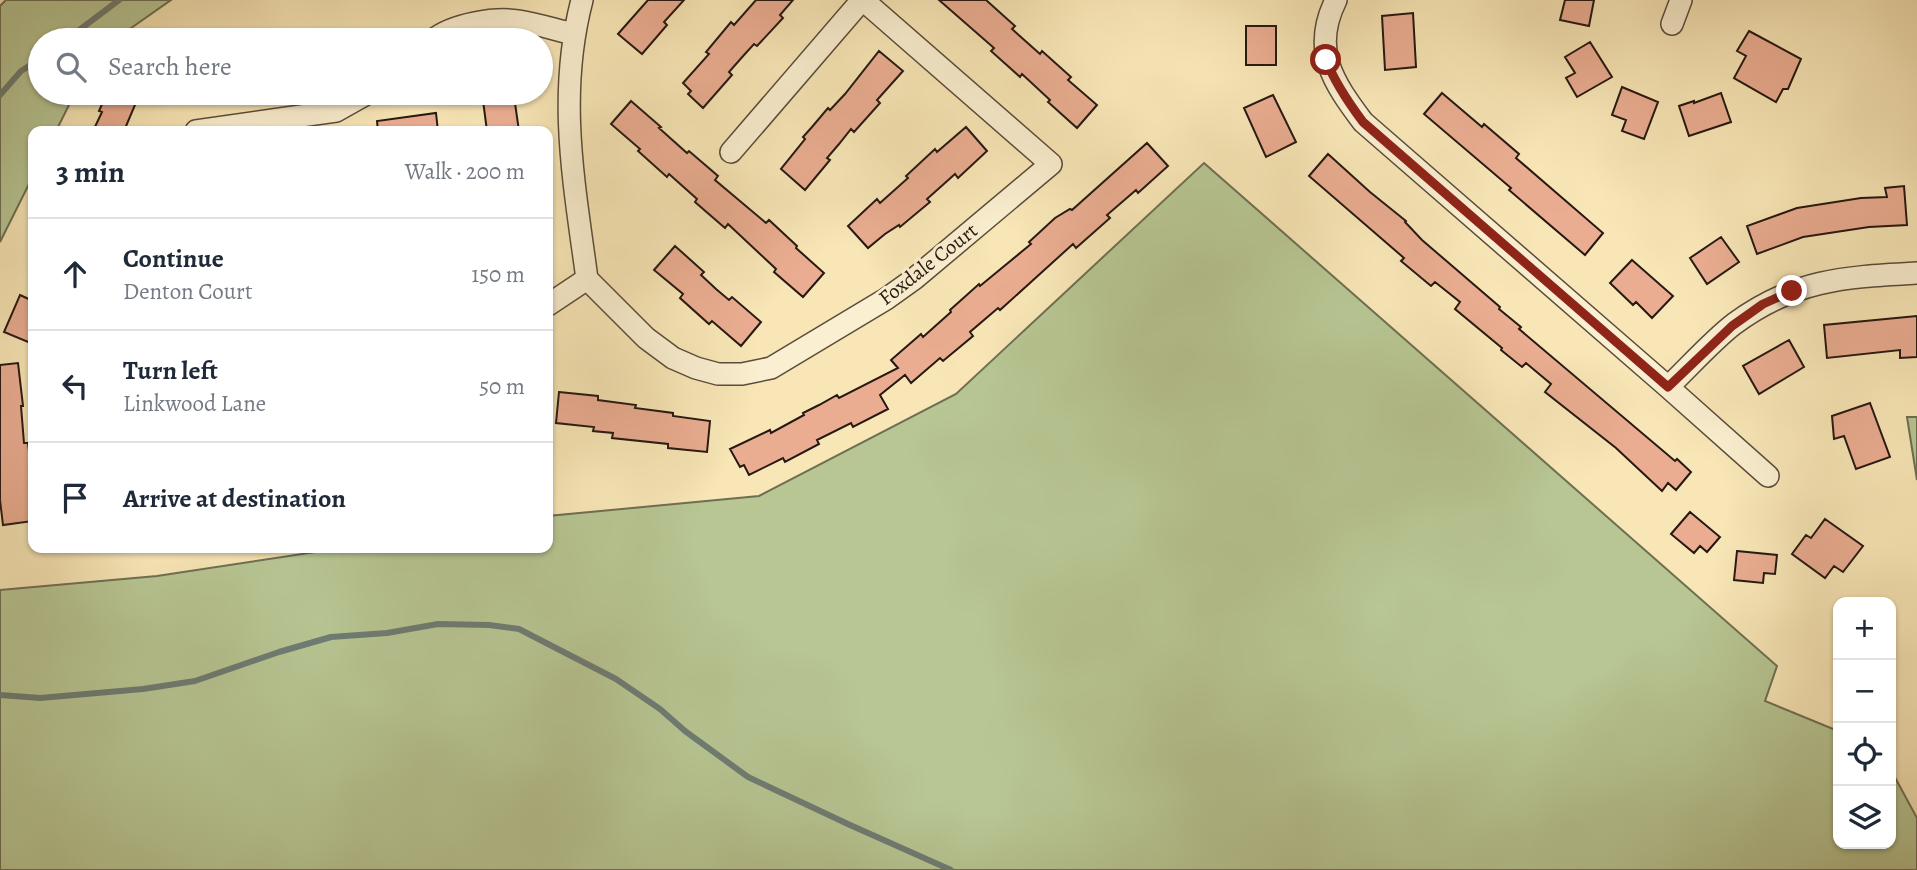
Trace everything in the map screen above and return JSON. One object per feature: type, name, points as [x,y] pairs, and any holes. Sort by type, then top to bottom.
[{"type":"street","points":[[553,302],[587,279],[570,149],[568,110],[574,34],[582,0]]},
{"type":"street","points":[[731,152],[862,0]]},
{"type":"street","name":"Foxdale Court","points":[[587,279],[646,338],[673,358],[718,374],[743,374],[771,368],[887,299],[1051,164],[862,0]]},
{"type":"street","points":[[1336,0],[1327,17],[1324,40],[1326,60],[1333,78],[1363,122],[1768,476]]},
{"type":"street","points":[[1672,23],[1681,0]]},
{"type":"street","points":[[457,28],[490,21],[517,21],[548,28]]},
{"type":"street","points":[[553,29],[574,34]]},
{"type":"street","points":[[230,126],[335,111],[346,105]]},
{"type":"street","points":[[1668,387],[1732,326],[1763,304],[1792,291],[1849,277],[1917,274]]},
{"type":"green space","points":[[6,0],[171,0],[131,28],[28,28],[28,105],[69,105],[58,126],[28,126],[28,186],[0,242],[0,6]]},
{"type":"green space","points":[[1204,163],[1777,666],[1765,701],[1833,729],[1833,849],[1896,849],[1896,779],[1917,818],[1917,870],[0,870],[0,590],[157,576],[309,553],[553,553],[553,516],[759,496],[956,394]]},
{"type":"green space","points":[[1907,417],[1917,417],[1917,480]]},
{"type":"building","points":[[648,0],[684,0],[664,22],[667,25],[642,54],[618,34]]},
{"type":"building","points":[[756,0],[793,0],[780,15],[783,18],[757,46],[754,44],[744,55],[729,72],[732,75],[703,108],[688,94],[691,91],[683,83],[709,54],[706,52],[731,22],[734,25]]},
{"type":"building","points":[[939,0],[986,0],[1015,26],[1012,29],[1040,54],[1042,51],[1071,77],[1068,80],[1097,105],[1077,128],[1022,74],[1020,77],[991,51],[994,48]]},
{"type":"building","points":[[1565,0],[1594,0],[1589,26],[1560,20]]},
{"type":"building","points":[[1413,13],[1416,67],[1385,70],[1382,16]]},
{"type":"building","points":[[1246,26],[1276,26],[1276,65],[1246,65]]},
{"type":"building","points":[[1749,31],[1801,59],[1788,89],[1783,89],[1776,102],[1734,78],[1746,56],[1737,51]]},
{"type":"building","points":[[1590,42],[1612,77],[1577,97],[1566,78],[1575,73],[1565,57]]},
{"type":"building","points":[[879,51],[903,71],[877,100],[880,103],[854,132],[851,129],[827,158],[830,160],[805,190],[781,169],[805,139],[803,137],[828,108],[830,110],[845,94]]},
{"type":"building","points":[[1622,87],[1658,102],[1644,139],[1622,131],[1626,120],[1612,115]]},
{"type":"building","points":[[1442,93],[1519,154],[1516,158],[1603,233],[1585,255],[1424,114]]},
{"type":"building","points":[[1721,93],[1731,122],[1689,136],[1679,106]]},
{"type":"building","points":[[1273,95],[1296,142],[1266,157],[1244,108]]},
{"type":"building","points":[[631,101],[687,153],[689,151],[718,176],[715,180],[766,223],[769,220],[824,273],[803,297],[774,272],[776,269],[728,224],[725,228],[695,202],[697,199],[669,174],[667,177],[611,124]]},
{"type":"building","points":[[102,105],[135,105],[126,126],[95,126],[102,112],[99,111]]},
{"type":"building","points":[[484,105],[515,105],[518,126],[486,126]]},
{"type":"building","points":[[436,113],[437,126],[378,126],[377,121]]},
{"type":"building","points":[[966,127],[987,151],[958,178],[955,174],[927,199],[930,202],[900,227],[899,225],[885,234],[868,248],[848,226],[877,199],[880,203],[935,149],[937,152]]},
{"type":"building","points":[[1147,143],[1168,166],[1138,193],[1136,190],[1107,215],[1110,218],[1076,248],[1073,244],[1000,310],[998,308],[970,332],[973,336],[943,361],[940,358],[911,383],[905,375],[880,395],[888,409],[853,427],[851,423],[817,440],[819,444],[785,462],[783,458],[749,475],[744,465],[740,467],[730,449],[770,430],[771,433],[837,395],[839,398],[898,368],[891,360],[921,334],[923,337],[979,284],[980,286],[1031,244],[1029,242],[1055,218],[1072,210]]},
{"type":"building","points":[[1328,154],[1500,307],[1499,309],[1521,327],[1519,329],[1691,472],[1676,490],[1668,483],[1662,491],[1616,448],[1545,392],[1551,384],[1526,363],[1522,367],[1501,350],[1502,348],[1455,309],[1460,302],[1435,282],[1431,286],[1401,261],[1404,258],[1309,176]]},
{"type":"building","points":[[1904,186],[1907,225],[1869,227],[1803,237],[1757,254],[1747,226],[1797,208],[1861,198],[1887,197],[1885,188]]},
{"type":"building","points":[[1721,237],[1739,262],[1707,284],[1690,258]]},
{"type":"building","points":[[675,246],[704,272],[701,275],[716,289],[729,300],[732,297],[761,322],[741,346],[712,321],[709,324],[680,298],[683,294],[654,270]]},
{"type":"building","points":[[1632,260],[1673,296],[1652,318],[1636,302],[1633,305],[1610,283]]},
{"type":"building","points":[[20,295],[28,299],[28,342],[4,332]]},
{"type":"building","points":[[1917,316],[1917,357],[1900,358],[1900,350],[1827,358],[1824,325]]},
{"type":"building","points":[[1789,340],[1804,367],[1759,394],[1743,366]]},
{"type":"building","points":[[18,363],[24,443],[28,443],[28,522],[3,525],[0,500],[0,365]]},
{"type":"building","points":[[559,392],[598,396],[598,400],[710,421],[707,452],[668,448],[668,444],[612,438],[613,433],[593,431],[594,427],[556,423]]},
{"type":"building","points":[[1870,403],[1890,457],[1856,469],[1844,436],[1834,439],[1832,416]]},
{"type":"building","points":[[1690,512],[1720,537],[1707,552],[1700,546],[1694,553],[1671,534]]},
{"type":"building","points":[[1825,519],[1863,546],[1843,572],[1834,566],[1825,578],[1792,554],[1806,535],[1811,538]]},
{"type":"building","points":[[1737,551],[1777,555],[1775,574],[1764,573],[1763,583],[1734,580]]},
{"type":"waterway","points":[[82,28],[119,0]]},
{"type":"waterway","points":[[0,95],[28,67]]},
{"type":"waterway","points":[[0,695],[40,698],[143,689],[195,681],[331,637],[387,633],[438,624],[489,625],[519,629],[616,679],[660,709],[685,731],[748,777],[951,870]]},
{"type":"route","points":[[1326,60],[1333,78],[1363,122],[1668,387],[1732,326],[1763,304],[1792,291]]}]
